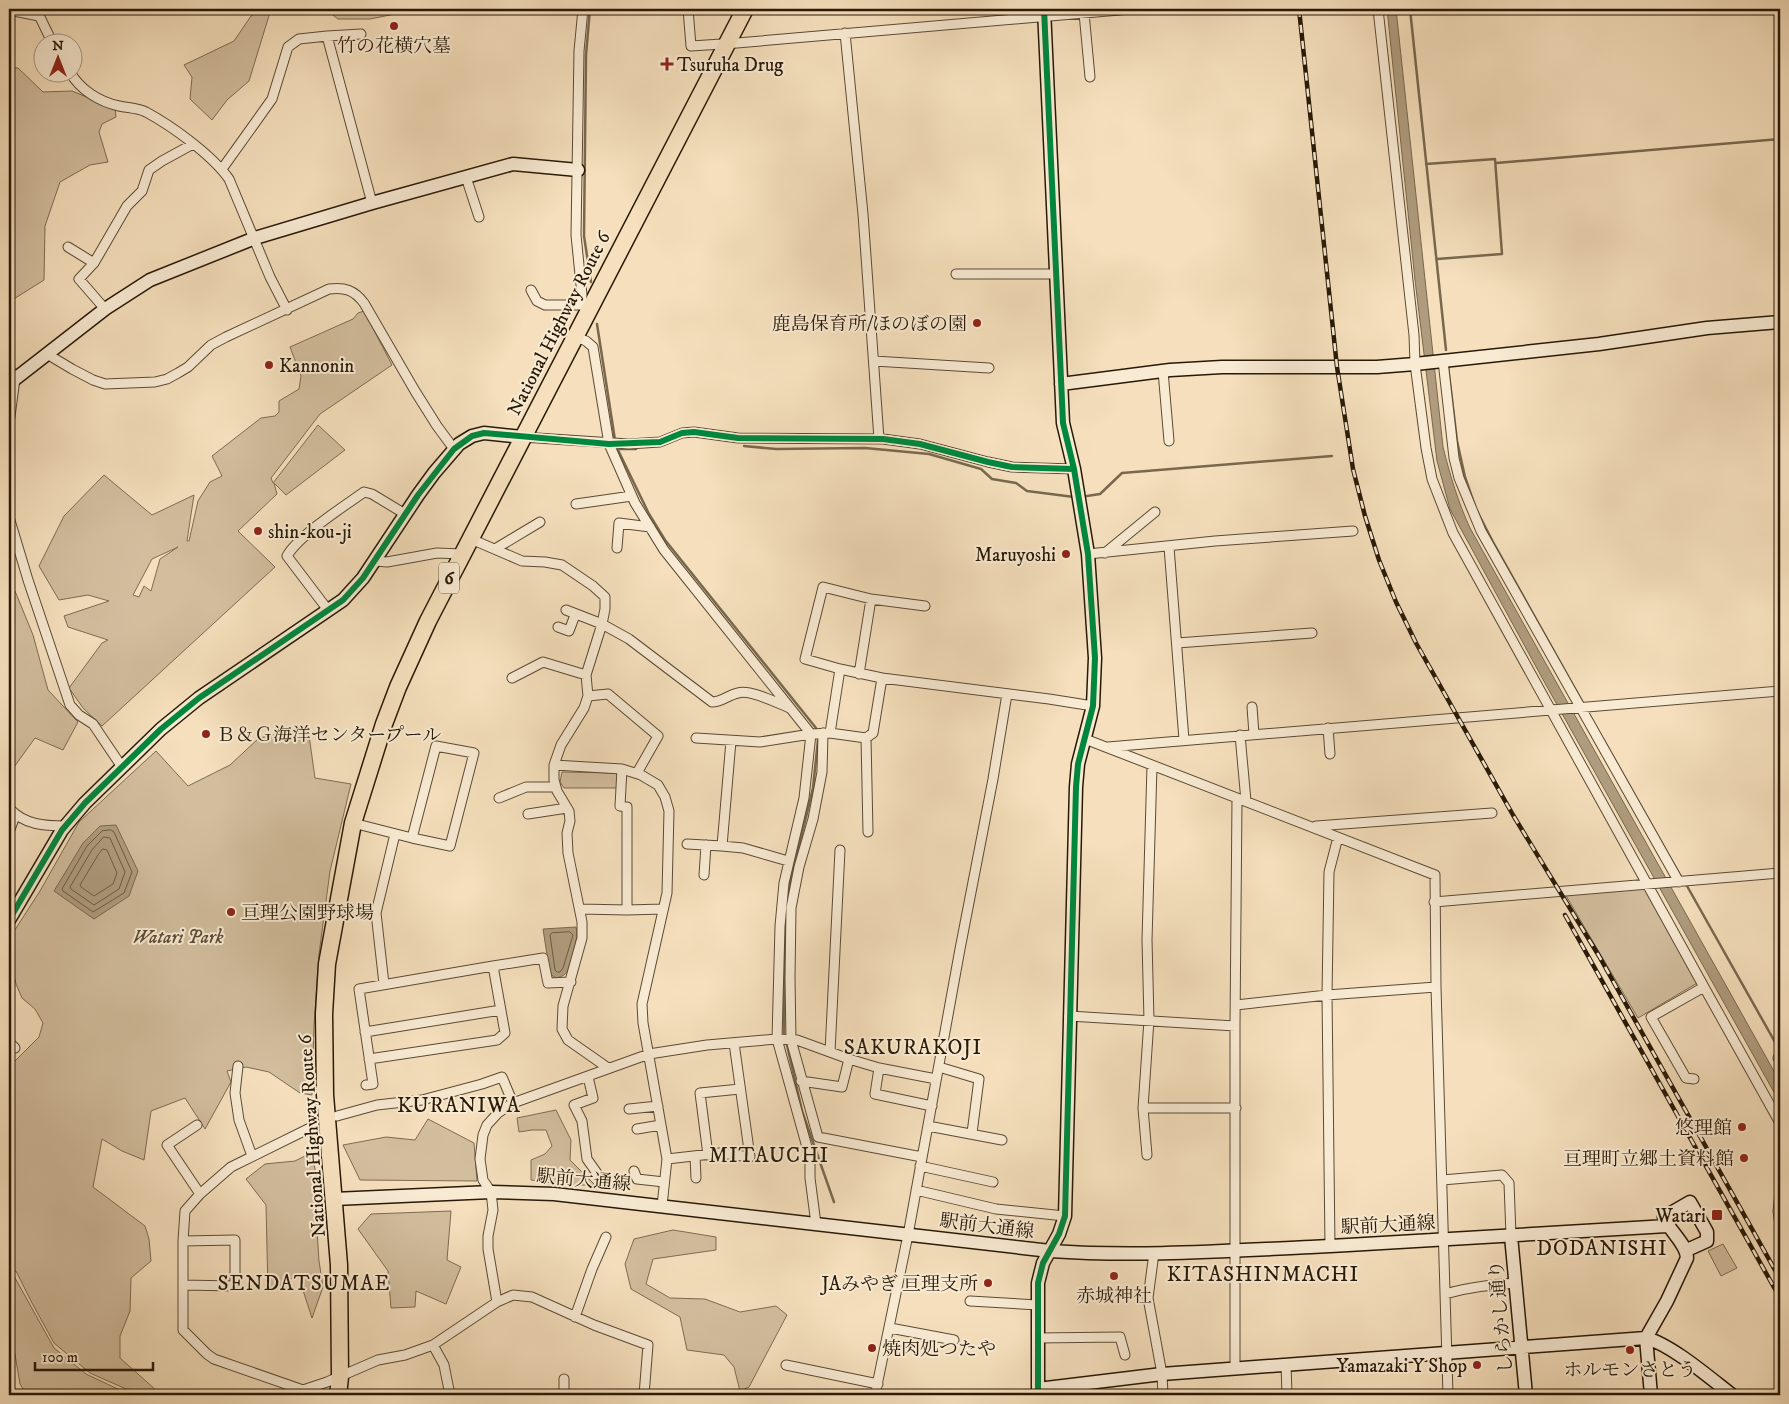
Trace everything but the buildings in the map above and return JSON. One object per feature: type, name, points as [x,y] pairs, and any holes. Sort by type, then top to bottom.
[{"type":"highway","name":"National Highway Route 6","points":[[338,1395],[340,1377],[339,1265],[326,1118],[324,1014],[327,964],[353,823],[373,755],[398,687],[428,620],[522,437],[576,337],[586,305],[745,9]]},
{"type":"street","points":[[531,290],[536,301],[545,305],[586,305],[582,295],[576,235],[579,50],[583,9]]},
{"type":"street","points":[[688,9],[691,46],[845,34],[1044,13],[1084,13],[1131,9]]},
{"type":"street","points":[[1378,9],[1426,448],[1432,479],[1453,533],[1650,884],[1704,987],[1780,1123]]},
{"type":"street","points":[[9,10],[37,12],[47,32]]},
{"type":"street","points":[[1044,13],[1063,423],[1074,469],[1088,554],[1096,658],[1093,706],[1078,764],[1076,787],[1065,1216],[1059,1234],[1040,1272],[1038,1283],[1038,1392],[1162,1374],[1646,1338],[1657,1341],[1671,1350],[1732,1395]]},
{"type":"street","points":[[1084,13],[1090,77]]},
{"type":"street","points":[[222,169],[272,99],[288,47],[299,39],[360,34]]},
{"type":"street","points":[[845,34],[863,214],[879,439]]},
{"type":"street","points":[[327,36],[372,203]]},
{"type":"street","points":[[79,82],[88,92],[110,104],[144,111],[193,144],[222,169],[229,179],[270,277],[287,310]]},
{"type":"street","points":[[105,309],[79,278],[94,263],[127,206],[142,191],[149,170],[193,144]]},
{"type":"street","points":[[9,424],[11,378],[48,354],[105,309],[150,280],[255,238],[513,164],[578,170]]},
{"type":"street","points":[[466,177],[479,217]]},
{"type":"street","points":[[68,247],[94,263]]},
{"type":"street","points":[[956,274],[1055,274]]},
{"type":"street","points":[[48,354],[72,370],[105,384],[155,382],[167,379],[188,367],[211,345],[226,336],[287,310],[329,289],[341,287],[358,294],[369,310],[414,391],[454,449]]},
{"type":"street","points":[[1061,384],[1164,371],[1222,367],[1377,367],[1417,364],[1599,344],[1706,328],[1780,322]]},
{"type":"street","points":[[576,337],[586,341],[593,347],[609,444],[632,496],[650,527],[664,550],[811,734],[804,798],[784,883],[780,926],[776,1039],[810,1158],[810,1178],[816,1224]]},
{"type":"street","points":[[874,361],[989,368]]},
{"type":"street","points":[[1442,361],[1454,458],[1459,478],[1480,531],[1676,882]]},
{"type":"street","points":[[1164,371],[1170,441]]},
{"type":"street","points":[[9,920],[66,826],[85,804],[161,729],[199,698],[343,600],[363,578],[434,474],[454,449],[472,436],[484,433],[609,444],[660,442],[682,433],[694,432],[738,438],[879,439],[920,444],[988,462],[1012,466],[1074,469]]},
{"type":"street","points":[[328,610],[287,556],[292,548],[337,511],[364,492],[372,494],[405,514]]},
{"type":"street","points":[[576,504],[632,496]]},
{"type":"street","points":[[1105,553],[1155,512]]},
{"type":"street","points":[[9,516],[12,540],[70,705],[78,715],[93,724],[122,767]]},
{"type":"street","points":[[495,549],[540,522]]},
{"type":"street","points":[[617,548],[619,523],[650,527]]},
{"type":"street","points":[[1088,554],[1215,541],[1353,531]]},
{"type":"street","points":[[471,539],[522,561],[562,565],[578,575],[605,597],[602,624],[586,675],[588,696],[584,708],[561,744],[554,765],[556,787],[567,808],[570,821],[568,853],[580,909],[582,938],[563,1006],[562,1030],[568,1040],[608,1068]]},
{"type":"street","points":[[1169,547],[1184,740]]},
{"type":"street","points":[[375,561],[387,562],[438,553],[462,554]]},
{"type":"street","points":[[925,606],[871,599],[823,587],[805,659],[859,674],[882,678],[1093,706]]},
{"type":"street","points":[[859,674],[871,599]]},
{"type":"street","points":[[566,610],[602,624],[628,639],[712,702],[719,702],[736,693],[746,692],[791,708]]},
{"type":"street","points":[[558,627],[569,631],[575,615]]},
{"type":"street","points":[[1177,643],[1312,633]]},
{"type":"street","points":[[512,678],[542,662],[586,675]]},
{"type":"street","points":[[840,669],[813,819],[799,866],[791,908],[791,1040],[801,1081],[818,1137],[921,1161],[993,1182]]},
{"type":"street","points":[[696,738],[760,742],[827,733],[866,738],[872,733],[882,678]]},
{"type":"street","points":[[1105,747],[1780,691]]},
{"type":"street","points":[[588,696],[608,694],[658,736],[637,773]]},
{"type":"street","points":[[876,1395],[932,1106],[1007,694]]},
{"type":"street","points":[[1252,707],[1254,734]]},
{"type":"street","points":[[1328,728],[1330,754]]},
{"type":"street","points":[[1236,1368],[1235,1026],[1242,800],[1240,735]]},
{"type":"street","points":[[866,738],[868,832]]},
{"type":"street","points":[[1085,739],[1435,875],[1436,987],[1448,1395]]},
{"type":"street","points":[[722,846],[731,741]]},
{"type":"street","points":[[353,823],[395,834],[412,838],[450,846],[474,753],[436,746],[412,838]]},
{"type":"street","points":[[554,765],[622,770],[637,773],[658,785],[665,797],[669,811],[667,893],[642,1004],[642,1023],[667,1159],[662,1206]]},
{"type":"street","points":[[1147,1155],[1143,1108],[1149,1020],[1147,940],[1152,766]]},
{"type":"street","points":[[622,770],[620,806],[627,807],[627,910]]},
{"type":"street","points":[[499,798],[526,787],[556,787]]},
{"type":"street","points":[[9,808],[15,816],[37,824],[66,826]]},
{"type":"street","points":[[528,814],[567,808]]},
{"type":"street","points":[[1311,827],[1492,813]]},
{"type":"street","points":[[9,832],[15,816]]},
{"type":"street","points":[[384,984],[376,913],[395,834]]},
{"type":"street","points":[[1330,1246],[1327,995],[1329,872],[1338,837]]},
{"type":"street","points":[[687,844],[743,848],[788,861]]},
{"type":"street","points":[[704,875],[706,845]]},
{"type":"street","points":[[830,1052],[840,850]]},
{"type":"street","points":[[1434,902],[1780,873]]},
{"type":"street","points":[[580,909],[663,909]]},
{"type":"street","points":[[366,1086],[373,1084],[359,989],[543,958],[548,983],[571,982]]},
{"type":"street","points":[[369,1059],[497,1040],[505,1033],[494,966]]},
{"type":"street","points":[[1236,1005],[1327,995],[1436,987]]},
{"type":"street","points":[[1694,1079],[1686,1078],[1651,1017],[1704,987]]},
{"type":"street","points":[[365,1032],[501,1010]]},
{"type":"street","points":[[1069,1016],[1235,1026]]},
{"type":"street","points":[[497,1302],[488,1249],[488,1236],[493,1210],[491,1192],[483,1180],[480,1160],[483,1135],[492,1118],[513,1103],[649,1054],[776,1039],[791,1040],[879,1068],[936,1080]]},
{"type":"street","points":[[667,1159],[720,1152],[750,1157],[734,1043]]},
{"type":"street","points":[[801,1081],[842,1087],[849,1059]]},
{"type":"street","points":[[238,1066],[236,1102],[239,1120],[252,1156]]},
{"type":"street","points":[[939,1067],[979,1079],[972,1134]]},
{"type":"street","points":[[879,1068],[875,1094],[932,1106]]},
{"type":"street","points":[[337,1116],[377,1105],[422,1100],[502,1077],[513,1103]]},
{"type":"street","points":[[588,1077],[593,1098],[574,1105],[582,1121],[587,1159],[599,1176]]},
{"type":"street","points":[[708,1155],[700,1093],[740,1089]]},
{"type":"street","points":[[629,1109],[658,1106]]},
{"type":"street","points":[[1143,1108],[1236,1108]]},
{"type":"street","points":[[197,1125],[167,1145],[200,1194]]},
{"type":"street","points":[[314,1126],[231,1167],[200,1194],[186,1211],[183,1241],[183,1330],[207,1354],[304,1390],[378,1360],[405,1355],[434,1345],[497,1302],[513,1295],[532,1297],[575,1317],[648,1345],[644,1395]]},
{"type":"street","points":[[637,1129],[661,1126]]},
{"type":"street","points":[[928,1126],[1002,1140]]},
{"type":"street","points":[[695,1156],[696,1178]]},
{"type":"street","points":[[634,1171],[637,1178],[664,1182]]},
{"type":"street","points":[[1442,1180],[1502,1175],[1509,1183],[1511,1236]]},
{"type":"street","points":[[916,1190],[996,1209],[1065,1216]]},
{"type":"street","name":"駅前大通線","points":[[334,1198],[491,1192],[554,1194],[1050,1251],[1085,1253],[1235,1251],[1668,1226]]},
{"type":"street","points":[[1780,1193],[1778,1212],[1780,1225]]},
{"type":"street","points":[[1652,1395],[1646,1338],[1668,1301],[1687,1258],[1687,1250],[1668,1226],[1664,1217],[1690,1202],[1707,1232],[1707,1241],[1687,1250]]},
{"type":"street","name":"しらかし通り","points":[[1511,1236],[1526,1395]]},
{"type":"street","points":[[575,1317],[606,1237]]},
{"type":"street","points":[[183,1241],[235,1240],[234,1286],[183,1285]]},
{"type":"street","points":[[1154,1253],[1148,1298],[1162,1374],[1163,1395]]},
{"type":"street","points":[[1445,1294],[1481,1286],[1516,1283]]},
{"type":"street","points":[[970,1301],[1038,1305]]},
{"type":"street","points":[[890,1328],[954,1340]]},
{"type":"street","points":[[1038,1338],[1120,1337],[1125,1355]]},
{"type":"street","points":[[434,1345],[444,1365],[450,1395]]},
{"type":"street","points":[[1286,1364],[1287,1395]]},
{"type":"street","points":[[786,1365],[878,1384]]},
{"type":"street","points":[[564,1379],[564,1395]]},
{"type":"green space","points":[[262,9],[271,9],[249,81],[227,100],[212,120],[190,99],[192,77],[184,65],[234,41],[251,16]]},
{"type":"green space","points":[[325,9],[404,9],[405,12],[370,19],[338,19]]},
{"type":"green space","points":[[9,67],[18,68],[43,92],[72,91],[115,109],[116,117],[102,124],[99,132],[108,162],[90,165],[60,182],[45,226],[44,280],[9,302]]},
{"type":"green space","points":[[364,311],[392,365],[320,414],[271,478],[273,483],[318,425],[345,450],[286,495],[274,483],[277,494],[238,531],[275,567],[102,726],[83,708],[69,688],[102,643],[108,640],[68,627],[64,616],[109,601],[88,595],[59,600],[39,566],[64,516],[104,475],[152,515],[194,495],[187,541],[189,541],[198,501],[210,482],[222,476],[212,456],[261,418],[275,416],[279,412],[279,401],[299,389],[301,376],[290,347],[353,319],[358,313]],"holes":[[[178,547],[160,559],[151,591],[144,586],[139,597],[133,595],[152,559]]]},
{"type":"green space","points":[[15,591],[33,635],[48,690],[78,722],[63,750],[35,738],[9,774],[9,597]]},
{"type":"green space","name":"Watari Park","points":[[308,728],[315,778],[351,784],[330,871],[319,954],[312,1095],[300,1093],[269,1072],[246,1067],[227,1071],[231,1082],[205,1129],[185,1098],[151,1111],[144,1160],[122,1151],[102,1139],[93,1187],[145,1226],[149,1239],[151,1261],[131,1278],[130,1311],[120,1336],[120,1358],[157,1391],[126,1389],[90,1373],[54,1343],[16,1271],[9,1273],[9,1067],[39,1037],[43,1023],[35,1009],[22,998],[16,984],[11,962],[9,961],[9,939],[40,891],[79,822],[156,751],[188,786],[230,765],[259,738]]},
{"type":"green space","points":[[562,772],[618,773],[617,788],[564,788],[560,782]]},
{"type":"green space","points":[[1646,887],[1699,982],[1638,1018],[1565,894]]},
{"type":"green space","points":[[556,1110],[571,1140],[570,1160],[595,1185],[570,1185],[531,1180],[531,1160],[545,1154],[552,1146],[546,1130],[519,1132],[517,1118]]},
{"type":"green space","points":[[428,1119],[474,1143],[477,1181],[360,1180],[343,1145],[386,1137],[415,1140]]},
{"type":"green space","points":[[311,1153],[316,1173],[315,1199],[319,1261],[323,1287],[312,1318],[298,1275],[268,1292],[266,1205],[246,1179],[265,1164],[295,1161]]},
{"type":"green space","points":[[451,1211],[447,1260],[461,1267],[446,1304],[416,1291],[415,1307],[391,1308],[388,1271],[358,1229],[371,1214]]},
{"type":"green space","points":[[673,1230],[716,1237],[716,1250],[653,1259],[646,1284],[670,1298],[705,1299],[740,1312],[776,1306],[787,1315],[749,1387],[740,1391],[734,1367],[724,1355],[687,1350],[680,1317],[631,1289],[625,1264],[634,1239]]},
{"type":"green space","points":[[1723,1244],[1737,1268],[1721,1276],[1708,1251]]},
{"type":"green space","points":[[14,1276],[54,1348],[86,1374],[122,1391],[150,1395],[27,1395],[20,1384],[9,1319],[9,1277]]},
{"type":"water","points":[[1387,9],[1396,9],[1443,447],[1458,498],[1470,528],[1780,1082],[1780,1103],[1546,685],[1450,509],[1437,461],[1415,280]]},
{"type":"water","points":[[116,825],[138,871],[129,896],[94,919],[54,891],[83,843],[100,826]]},
{"type":"water","points":[[576,927],[576,943],[569,968],[565,974],[556,978],[550,974],[543,929]]},
{"type":"waterway","points":[[590,9],[586,55],[584,236],[591,282]]},
{"type":"waterway","points":[[1410,9],[1446,350]]},
{"type":"waterway","points":[[1496,163],[1780,139]]},
{"type":"waterway","points":[[1426,164],[1495,159],[1502,254],[1437,259]]},
{"type":"waterway","points":[[597,324],[615,440]]},
{"type":"waterway","points":[[1448,366],[1457,441],[1465,477],[1475,506]]},
{"type":"waterway","points":[[744,446],[776,449],[865,448],[929,454],[981,469],[992,479],[1016,483],[1027,491],[1074,497]]},
{"type":"waterway","points":[[617,448],[649,514],[665,540],[816,728]]},
{"type":"waterway","points":[[618,449],[636,449]]},
{"type":"waterway","points":[[1087,496],[1100,494],[1122,473],[1332,456]]},
{"type":"waterway","points":[[1477,511],[1583,703]]},
{"type":"waterway","points":[[1603,739],[1681,877]]},
{"type":"waterway","points":[[784,1033],[785,926],[788,892],[813,788],[818,740]]},
{"type":"waterway","points":[[1687,886],[1780,1051]]},
{"type":"waterway","points":[[787,1045],[802,1111],[834,1202]]},
{"type":"railway","points":[[1299,9],[1337,367],[1353,469],[1379,560],[1396,602],[1416,643],[1513,815],[1599,956],[1780,1279]]},
{"type":"railway","points":[[1565,915],[1780,1298]]},
{"type":"cycle path","points":[[1038,1395],[1038,1283],[1043,1263],[1059,1234],[1065,1216],[1076,787],[1078,764],[1093,706],[1095,658],[1088,554],[1074,469],[1063,423],[1044,9]]},
{"type":"cycle path","points":[[9,920],[62,830],[85,803],[161,729],[199,698],[343,600],[363,578],[418,495],[454,449],[472,436],[484,433],[609,444],[660,442],[682,433],[694,432],[738,438],[883,439],[920,444],[1012,467],[1074,469]]},
{"type":"place","name":"竹の花横穴墓","points":[[394,26]]},
{"type":"place","name":"Tsuruha Drug","points":[[667,64]]},
{"type":"place","name":"鹿島保育所/ほのぼの園","points":[[977,323]]},
{"type":"place","name":"Kannonin","points":[[269,365]]},
{"type":"place","name":"shin-kou-ji","points":[[258,531]]},
{"type":"place","name":"Maruyoshi","points":[[1066,554]]},
{"type":"place","name":"Ｂ＆Ｇ海洋センタープール","points":[[206,734]]},
{"type":"place","name":"亘理公園野球場","points":[[231,912]]},
{"type":"place","name":"悠理館","points":[[1742,1127]]},
{"type":"place","name":"亘理町立郷土資料館","points":[[1744,1158]]},
{"type":"place","name":"Watari","points":[[1717,1215]]},
{"type":"place","name":"赤城神社","points":[[1114,1276]]},
{"type":"place","name":"JAみやぎ 亘理支所","points":[[988,1283]]},
{"type":"place","name":"焼肉処つたや","points":[[872,1348]]},
{"type":"place","name":"ホルモンさとう","points":[[1630,1350]]},
{"type":"place","name":"Yamazaki Y Shop","points":[[1477,1365]]},
{"type":"district","name":"SAKURAKOJI","points":[[913,1047]]},
{"type":"district","name":"KURANIWA","points":[[459,1105]]},
{"type":"district","name":"MITAUCHI","points":[[769,1155]]},
{"type":"district","name":"DODANISHI","points":[[1602,1248]]},
{"type":"district","name":"KITASHINMACHI","points":[[1263,1274]]},
{"type":"district","name":"SENDATSUMAE","points":[[304,1283]]}]
